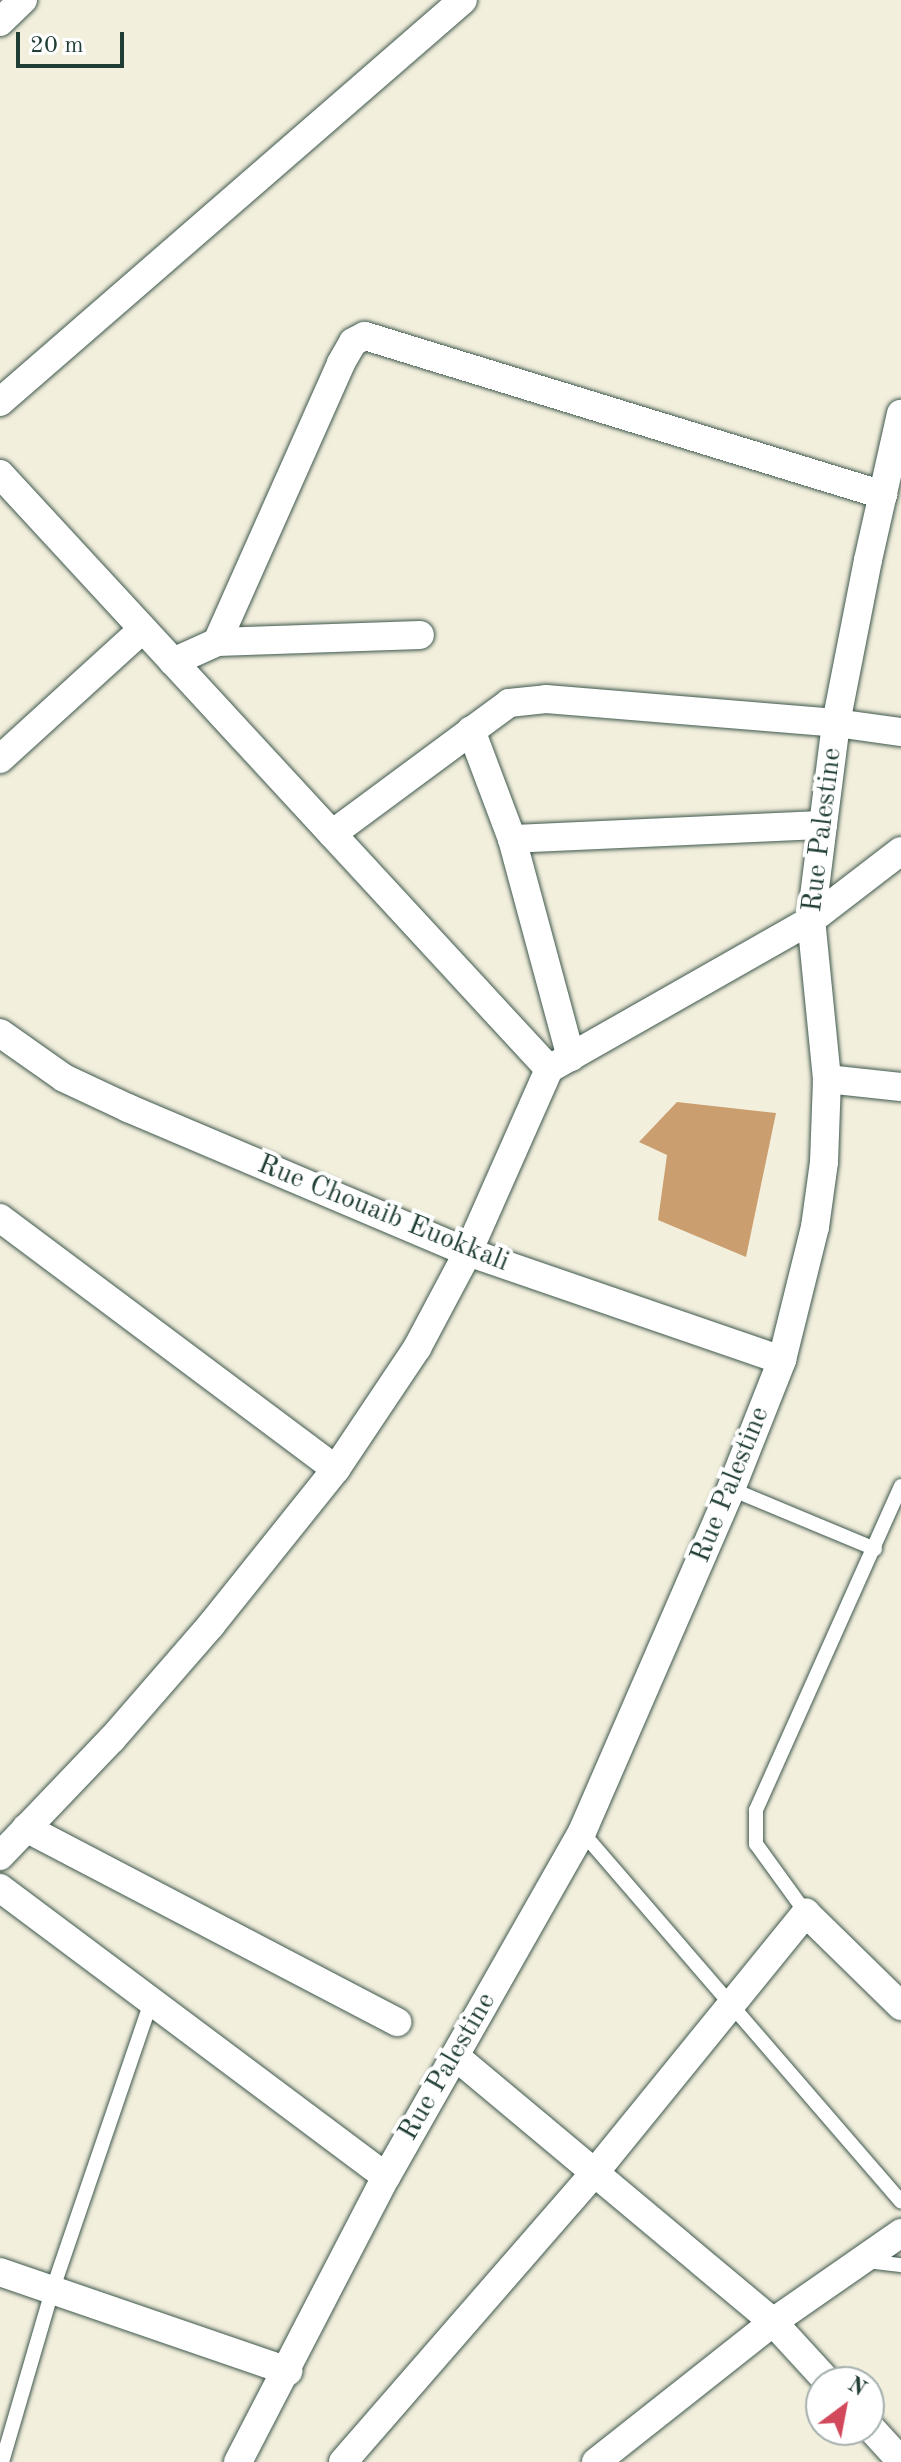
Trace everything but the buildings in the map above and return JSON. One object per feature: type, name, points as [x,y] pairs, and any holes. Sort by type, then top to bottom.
[{"type":"street","points":[[0,22],[23,0]]},
{"type":"street","points":[[0,402],[448,5]]},
{"type":"street","points":[[217,642],[341,363],[353,342],[365,336],[883,495]]},
{"type":"street","name":"Rue Palestine","points":[[238,2462],[288,2371],[386,2177],[582,1832],[731,1489],[782,1360],[815,1227],[824,1162],[827,1079],[811,920],[836,723],[900,423]]},
{"type":"street","points":[[0,474],[332,834],[560,1063]]},
{"type":"street","points":[[0,759],[143,629]]},
{"type":"street","points":[[173,662],[217,642],[420,635]]},
{"type":"street","points":[[332,834],[509,703],[546,699],[836,723],[901,732]]},
{"type":"street","points":[[471,730],[512,839],[560,1063]]},
{"type":"street","points":[[512,839],[823,825]]},
{"type":"street","points":[[0,1856],[112,1739],[211,1625],[336,1469],[417,1348],[468,1252],[560,1063],[811,920],[901,851]]},
{"type":"street","name":"Rue Chouaib Euokkali","points":[[0,1033],[64,1078],[128,1108],[468,1252],[782,1360]]},
{"type":"street","points":[[827,1079],[901,1087]]},
{"type":"street","points":[[0,1218],[336,1469]]},
{"type":"street","points":[[26,1828],[397,2022]]},
{"type":"street","points":[[0,1888],[150,2004],[386,2177]]},
{"type":"street","points":[[343,2462],[596,2171],[731,2001],[806,1913],[901,2006]]},
{"type":"street","points":[[455,2056],[773,2322],[813,2366]]},
{"type":"street","points":[[606,2459],[773,2322],[901,2233]]},
{"type":"street","points":[[0,2272],[288,2371]]},
{"type":"street","points":[[885,2444],[901,2461]]},
{"type":"lane","points":[[806,1913],[756,1844],[756,1810],[901,1486]]},
{"type":"lane","points":[[731,1489],[875,1549]]},
{"type":"lane","points":[[582,1832],[901,2201]]},
{"type":"lane","points":[[2,2462],[52,2291],[150,2004]]},
{"type":"lane","points":[[858,2260],[901,2265]]}]
